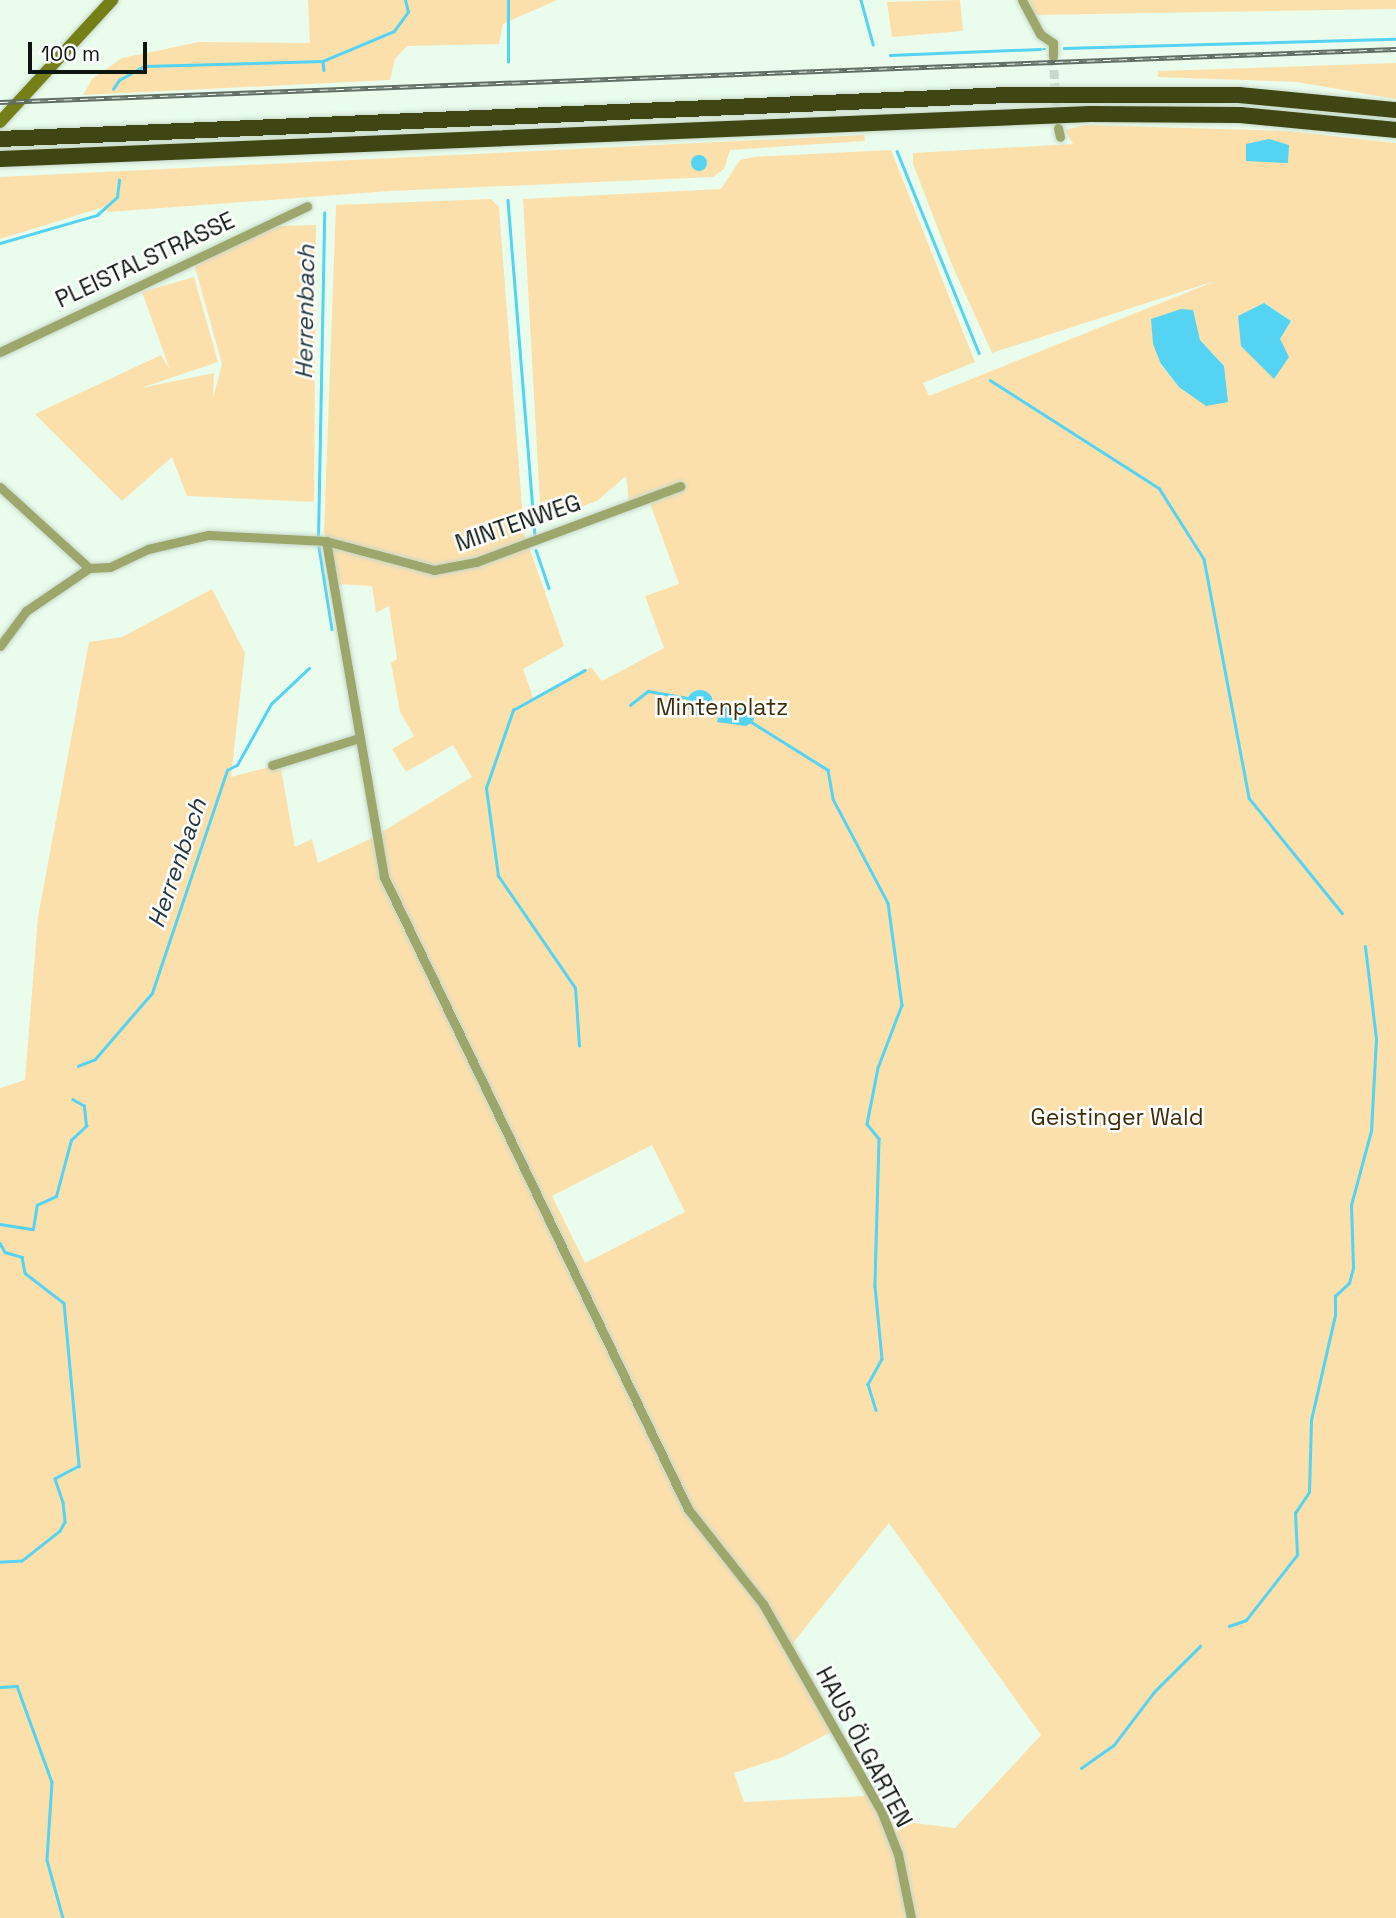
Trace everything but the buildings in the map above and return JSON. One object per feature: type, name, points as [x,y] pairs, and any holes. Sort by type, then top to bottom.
[{"type":"highway","points":[[7,138],[1007,95],[1239,95],[1396,110]]},
{"type":"highway","points":[[0,159],[1090,114],[1240,115],[1396,131]]},
{"type":"main road","points":[[0,122],[112,0]]},
{"type":"street","points":[[1023,0],[1040,33],[1053,43],[1053,56]]},
{"type":"street","name":"PLEISTALSTRASSE","points":[[0,352],[307,206]]},
{"type":"street","name":"MINTENWEG","points":[[89,568],[110,567],[148,549],[208,535],[326,541],[434,570],[476,562],[680,486]]},
{"type":"street","points":[[0,487],[89,568],[26,611],[0,646]]},
{"type":"street","name":"HAUS ÖLGARTEN","points":[[326,541],[384,877],[688,1509],[763,1604],[882,1813],[898,1854],[911,1918]]},
{"type":"street","points":[[272,765],[359,738]]},
{"type":"green space","points":[[308,0],[557,0],[503,24],[499,44],[407,46],[395,59],[390,80],[83,95],[92,79],[122,58],[199,42],[310,43]]},
{"type":"green space","points":[[960,0],[963,31],[892,37],[887,2]]},
{"type":"green space","points":[[1029,0],[1396,0],[1396,9],[1034,15]]},
{"type":"green space","points":[[1396,63],[1396,99],[1297,82],[1157,77],[1159,71]]},
{"type":"green space","name":"Geistinger Wald","points":[[1085,125],[1287,131],[1396,143],[1396,1918],[0,1918],[0,1088],[25,1080],[38,917],[89,642],[122,637],[212,589],[245,653],[231,777],[280,764],[295,847],[312,839],[318,863],[372,838],[472,777],[453,745],[406,772],[392,749],[414,736],[400,712],[391,663],[397,659],[389,606],[376,613],[372,586],[337,584],[324,532],[336,205],[491,199],[499,207],[524,533],[564,646],[523,669],[534,700],[591,667],[602,681],[664,648],[645,596],[679,584],[647,495],[629,502],[626,476],[597,501],[541,521],[523,199],[721,189],[740,160],[891,150],[975,362],[923,383],[929,396],[1218,280],[992,353],[952,265],[913,164],[913,153],[1073,144],[1065,130]],"holes":[[[1265,303],[1291,321],[1280,339]],[[1192,310],[1200,340],[1224,366],[1224,374],[1179,387],[1161,365]],[[652,1145],[685,1212],[585,1263],[552,1196]],[[889,1523],[1041,1735],[955,1828],[889,1820],[793,1643]],[[831,1732],[865,1796],[744,1802],[734,1773],[783,1757]]]},
{"type":"green space","points":[[864,135],[865,141],[730,150],[724,169],[713,177],[390,191],[108,212],[104,207],[0,239],[0,177]]},
{"type":"green space","points":[[316,225],[314,502],[187,496],[172,457],[122,501],[35,414],[161,355],[170,370],[142,292],[194,277],[218,362],[141,388],[214,373],[213,398],[222,364],[193,260],[280,226]]},
{"type":"water","points":[[1269,139],[1289,145],[1288,163],[1246,161],[1246,144]]},
{"type":"water","points":[[696,155],[702,155],[707,163],[705,169],[696,171],[691,166],[691,160]]},
{"type":"water","points":[[1264,303],[1291,321],[1280,339],[1289,357],[1274,379],[1241,346],[1238,316]]},
{"type":"water","points":[[1181,309],[1193,310],[1200,340],[1224,366],[1228,402],[1206,406],[1179,387],[1161,364],[1153,344],[1151,319]]},
{"type":"water","points":[[700,690],[709,694],[713,703],[709,712],[700,716],[691,712],[687,703],[691,694]]},
{"type":"water","points":[[730,703],[755,714],[753,722],[746,726],[717,722],[720,705]]},
{"type":"waterway","points":[[113,89],[119,80],[144,66],[323,61],[394,31],[408,12],[405,0]]},
{"type":"waterway","points":[[508,0],[508,62]]},
{"type":"waterway","points":[[861,0],[873,44]]},
{"type":"waterway","points":[[1064,48],[1396,39]]},
{"type":"waterway","points":[[890,55],[1040,49]]},
{"type":"waterway","points":[[323,61],[324,70]]},
{"type":"waterway","points":[[897,151],[979,353]]},
{"type":"waterway","points":[[0,243],[97,215],[117,197],[119,180]]},
{"type":"waterway","points":[[508,200],[535,534]]},
{"type":"waterway","name":"Herrenbach","points":[[318,538],[324,213]]},
{"type":"waterway","points":[[990,380],[1159,488],[1204,559],[1249,798],[1342,913]]},
{"type":"waterway","name":"Herrenbach","points":[[319,547],[332,629]]},
{"type":"waterway","points":[[536,550],[549,588]]},
{"type":"waterway","name":"Herrenbach","points":[[78,1066],[95,1059],[152,993],[227,770],[237,765],[271,704],[309,668]]},
{"type":"waterway","points":[[579,1046],[575,988],[498,876],[486,788],[513,710],[585,670]]},
{"type":"waterway","points":[[630,705],[648,691],[688,698]]},
{"type":"waterway","points":[[750,721],[828,770],[833,799],[888,903],[902,1005],[878,1068],[867,1124],[879,1139],[875,1286],[882,1359],[868,1384],[876,1410]]},
{"type":"waterway","points":[[1229,1626],[1246,1620],[1297,1555],[1295,1513],[1309,1492],[1311,1420],[1335,1315],[1335,1296],[1349,1283],[1353,1268],[1351,1205],[1371,1131],[1376,1039],[1365,947]]},
{"type":"waterway","name":"Herrenbach","points":[[0,1224],[33,1229],[37,1205],[56,1196],[71,1140],[86,1126],[84,1106],[73,1100]]},
{"type":"waterway","name":"Herrenbach","points":[[0,1243],[5,1252],[22,1257],[25,1273],[64,1303],[79,1466],[55,1479],[63,1502],[65,1522],[60,1531],[22,1561],[0,1562]]},
{"type":"waterway","points":[[1081,1768],[1113,1746],[1154,1692],[1200,1646]]},
{"type":"waterway","name":"Herrenbach","points":[[0,1687],[17,1686],[52,1782],[47,1860],[63,1918]]},
{"type":"tunnel","points":[[1053,56],[1057,117]]},
{"type":"railway","points":[[0,102],[1396,49]]},
{"type":"park label","name":"Mintenplatz","points":[[722,707]]}]
